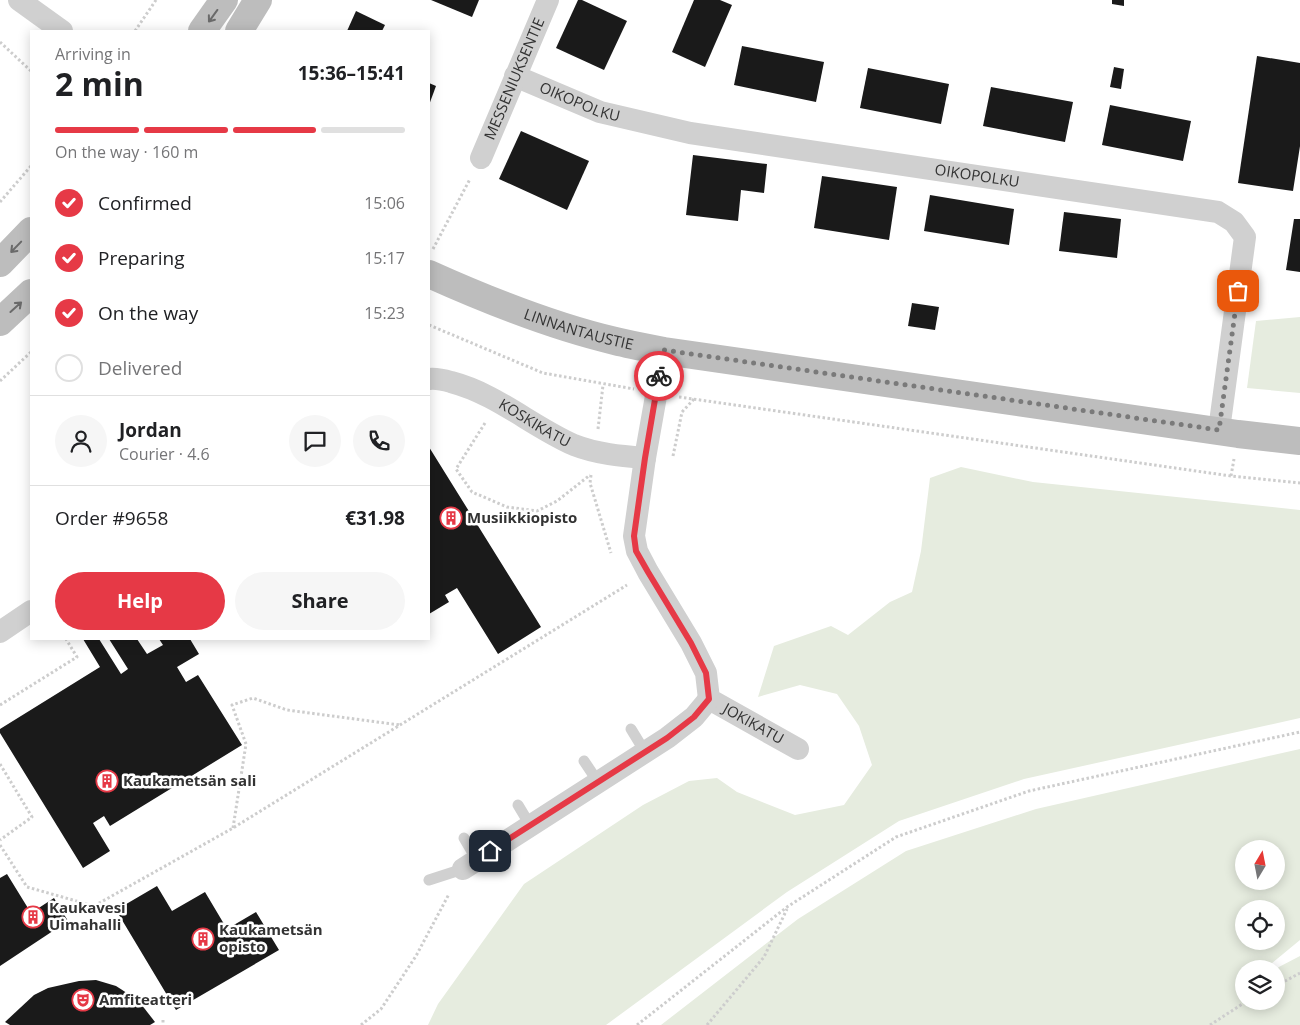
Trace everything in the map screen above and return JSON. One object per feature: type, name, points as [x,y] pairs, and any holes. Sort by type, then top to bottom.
[{"type":"street","points":[[19,0],[61,30]]},
{"type":"street","points":[[203,30],[224,0]]},
{"type":"street","points":[[241,30],[258,0]]},
{"type":"street","name":"MESSENIUKSENTIE","points":[[481,158],[548,0]]},
{"type":"street","name":"OIKOPOLKU","points":[[515,76],[600,112],[690,133],[1218,212],[1234,222],[1245,237],[1219,430]]},
{"type":"street","points":[[0,263],[30,232]]},
{"type":"street","name":"LINNANTAUSTIE","points":[[430,274],[493,302],[567,328],[615,342],[1300,441]]},
{"type":"street","points":[[0,322],[30,294]]},
{"type":"street","name":"JOKIKATU","points":[[470,864],[667,738],[694,717],[709,699],[706,673],[691,643],[636,551],[634,536],[645,458],[664,350]]},
{"type":"street","name":"KOSKIKATU","points":[[430,379],[435,378],[469,387],[498,401],[553,433],[595,453],[645,458]]},
{"type":"street","points":[[0,632],[30,612]]},
{"type":"street","name":"JOKIKATU","points":[[709,699],[798,749]]},
{"type":"lane","points":[[631,729],[645,752]]},
{"type":"lane","points":[[584,761],[598,782]]},
{"type":"lane","points":[[518,805],[530,825]]},
{"type":"lane","points":[[429,880],[470,864],[464,838]]},
{"type":"path","points":[[136,30],[156,0]]},
{"type":"path","points":[[0,42],[30,70]]},
{"type":"path","points":[[430,255],[481,158]]},
{"type":"path","points":[[0,202],[30,167]]},
{"type":"path","points":[[430,325],[543,373],[603,385],[1231,476],[1300,483]]},
{"type":"path","points":[[0,381],[30,353]]},
{"type":"path","points":[[498,401],[456,469],[472,492],[507,506],[537,512],[557,501],[592,474]]},
{"type":"path","points":[[0,845],[27,887],[94,906],[233,828],[629,583]]},
{"type":"path","points":[[0,705],[77,657],[67,640]]},
{"type":"path","points":[[233,828],[246,744],[232,706],[253,698],[287,710],[400,725]]},
{"type":"path","points":[[637,1025],[787,907],[896,837],[1029,791],[1300,732]]},
{"type":"path","points":[[0,764],[32,817],[0,840]]},
{"type":"path","points":[[361,1025],[381,1009],[416,956],[441,907],[470,864]]},
{"type":"path","points":[[707,1025],[764,957],[787,907]]},
{"type":"path","points":[[1285,982],[1300,974]]},
{"type":"path","points":[[1210,1025],[1235,1009]]},
{"type":"path","points":[[163,1020],[163,1025]]},
{"type":"shaded area","points":[[1300,317],[1300,393],[1247,388],[1256,321]]},
{"type":"shaded area","points":[[961,467],[1033,482],[1300,510],[1300,718],[1024,779],[899,821],[787,892],[606,1025],[428,1025],[438,1004],[524,884],[643,805],[689,781],[717,778],[737,792],[795,815],[844,805],[872,765],[859,726],[837,694],[800,685],[758,697],[774,646],[831,626],[848,635],[890,602],[912,592],[921,551],[930,478]]},
{"type":"shaded area","points":[[1300,749],[1300,940],[1276,960],[1235,960],[1235,1010],[1285,1010],[1285,964],[1300,956],[1300,1025],[661,1025],[798,919],[906,851],[1036,809]]},
{"type":"building","points":[[431,0],[479,0],[472,17]]},
{"type":"building","points":[[578,0],[582,0],[627,21],[604,70],[556,48]]},
{"type":"building","points":[[694,0],[720,0],[732,5],[705,67],[672,52]]},
{"type":"building","points":[[1112,0],[1124,0],[1124,6],[1112,4]]},
{"type":"building","points":[[356,11],[385,25],[382,30],[347,30]]},
{"type":"building","points":[[742,46],[824,62],[816,102],[734,85]]},
{"type":"building","points":[[1257,56],[1300,63],[1300,146],[1293,191],[1238,183]]},
{"type":"building","points":[[1114,67],[1124,69],[1121,89],[1110,87]]},
{"type":"building","points":[[868,68],[949,84],[941,124],[860,108]]},
{"type":"building","points":[[430,83],[436,86],[430,102]]},
{"type":"building","points":[[991,87],[1073,102],[1065,142],[983,126]]},
{"type":"building","points":[[1110,105],[1191,121],[1183,161],[1102,145]]},
{"type":"building","points":[[521,131],[589,161],[567,210],[499,179]]},
{"type":"building","points":[[693,155],[767,164],[764,193],[741,190],[738,221],[686,215]]},
{"type":"building","points":[[822,176],[897,187],[889,240],[814,228]]},
{"type":"building","points":[[930,195],[1014,209],[1009,245],[924,231]]},
{"type":"building","points":[[1064,212],[1121,219],[1117,258],[1059,251]]},
{"type":"building","points":[[1294,219],[1300,219],[1300,272],[1286,270]]},
{"type":"building","points":[[912,303],[939,307],[935,330],[908,326]]},
{"type":"building","name":"Musiikkiopisto","points":[[430,449],[541,627],[498,654],[457,588],[445,595],[449,602],[430,613]]},
{"type":"building","name":"Kaukametsän sali","points":[[84,640],[100,640],[121,674],[128,669],[110,640],[138,640],[147,654],[163,645],[160,640],[191,640],[199,654],[177,667],[186,682],[198,675],[242,745],[110,826],[104,816],[93,823],[110,851],[83,868],[0,733],[0,729],[100,667]]},
{"type":"building","name":"Kaukavesi Uimahalli","points":[[7,874],[31,913],[54,898],[68,921],[0,966],[0,878]]},
{"type":"building","name":"Kaukametsän opisto","points":[[157,886],[172,911],[205,892],[227,929],[256,912],[279,950],[176,1010],[116,910]]},
{"type":"building","name":"Amfiteatteri","points":[[96,980],[116,986],[130,995],[141,1004],[155,1022],[150,1025],[10,1025],[5,1022],[34,995],[48,988],[79,981]]},
{"type":"way so far","points":[[659,376],[664,350],[1219,430],[1238,291]]},
{"type":"place","name":"Musiikkiopisto","points":[[451,518]]},
{"type":"place","name":"Kaukametsän sali","points":[[107,781]]},
{"type":"place","name":"Kaukavesi Uimahalli","points":[[33,917]]},
{"type":"place","name":"Kaukametsän opisto","points":[[203,939]]},
{"type":"place","name":"Amfiteatteri","points":[[83,1000]]},
{"type":"route","points":[[490,851],[667,738],[694,717],[709,699],[706,673],[691,643],[636,551],[634,536],[659,376]]}]
